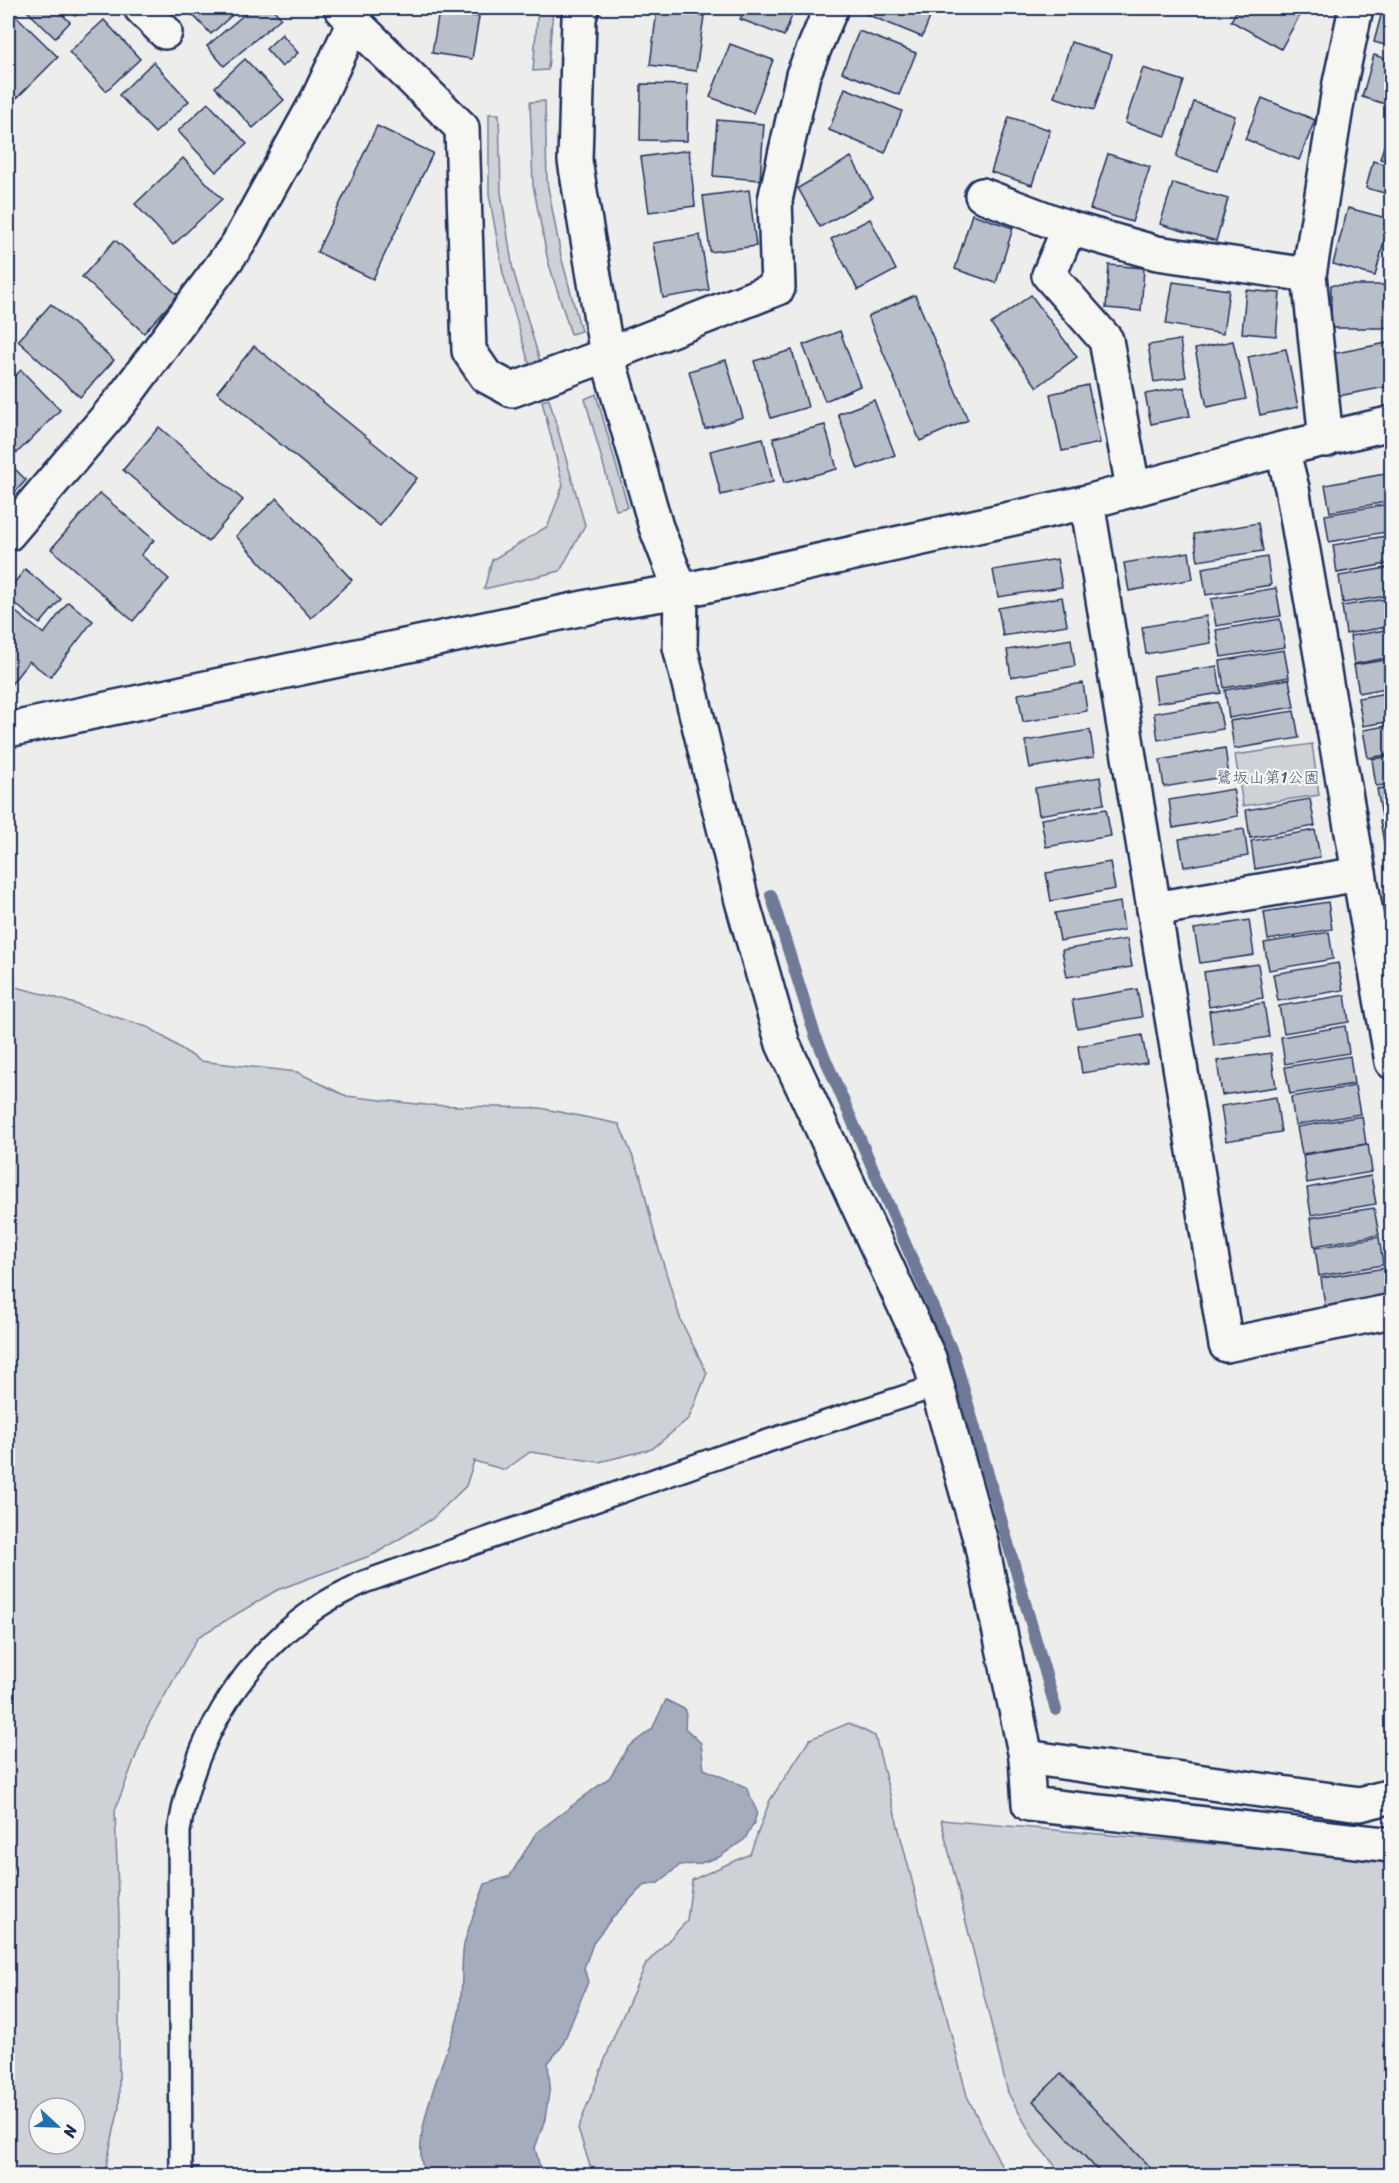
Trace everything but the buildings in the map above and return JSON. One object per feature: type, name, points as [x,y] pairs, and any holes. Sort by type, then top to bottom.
[{"type":"street","points":[[141,8],[165,32]]},
{"type":"street","points":[[582,8],[579,18],[575,161],[607,355],[656,527],[681,591],[680,646],[742,901],[783,1044],[929,1358],[981,1542],[1026,1757],[1029,1803],[1392,1845]]},
{"type":"street","points":[[8,534],[121,401],[238,244],[318,99],[347,15],[462,128],[469,351],[486,376],[512,390],[778,288],[775,200],[802,75],[831,8]]},
{"type":"street","points":[[1326,440],[1309,275],[1340,83],[1356,8]]},
{"type":"street","points":[[982,195],[1069,228],[1158,253],[1309,275]]},
{"type":"street","points":[[1069,228],[1049,275],[1106,340],[1133,488]]},
{"type":"street","points":[[8,730],[612,602],[681,591],[1088,502],[1282,449],[1392,423]]},
{"type":"street","points":[[1282,449],[1292,488],[1392,1062]]},
{"type":"street","points":[[1088,502],[1226,1345],[1392,1311]]},
{"type":"street","points":[[1155,909],[1359,874]]},
{"type":"street","points":[[1026,1757],[1360,1803],[1392,1796]]},
{"type":"lane","points":[[182,2175],[179,1831],[189,1786],[206,1741],[230,1694],[268,1649],[315,1609],[364,1582],[717,1458],[937,1386]]},
{"type":"green space","points":[[538,8],[553,8],[548,70],[533,71]]},
{"type":"green space","points":[[545,101],[547,182],[561,256],[581,331],[571,334],[548,261],[533,185],[530,102]]},
{"type":"green space","points":[[489,114],[499,114],[501,192],[513,270],[541,365],[530,367],[503,273],[489,194]]},
{"type":"green space","points":[[596,394],[628,507],[616,510],[585,399]]},
{"type":"green space","points":[[549,399],[585,525],[560,571],[484,589],[492,560],[548,526],[563,485],[542,401]]},
{"type":"green space","name":"鷺坂山第1公園","points":[[1312,744],[1319,795],[1243,806],[1235,755]]},
{"type":"green space","points":[[8,985],[150,1028],[200,1061],[297,1072],[346,1096],[426,1105],[540,1108],[619,1124],[640,1174],[656,1240],[681,1321],[707,1373],[689,1418],[652,1449],[599,1462],[530,1452],[505,1470],[474,1461],[466,1486],[432,1519],[375,1554],[277,1590],[198,1637],[147,1727],[115,1810],[119,1919],[119,2108],[104,2175],[8,2175]]},
{"type":"green space","points":[[849,1723],[875,1736],[967,2096],[1006,2175],[593,2175],[578,2129],[616,2031],[646,1964],[687,1921],[692,1880],[750,1854],[770,1800],[810,1739]]},
{"type":"green space","points":[[941,1820],[1391,1860],[1391,2175],[1063,2175],[1036,2143],[1008,2093]]},
{"type":"water","points":[[666,1700],[686,1710],[685,1728],[701,1743],[704,1769],[746,1787],[757,1812],[754,1823],[745,1839],[719,1857],[698,1864],[680,1865],[658,1883],[643,1886],[612,1918],[594,1941],[584,1968],[588,1982],[562,2046],[548,2063],[550,2086],[545,2119],[535,2148],[542,2175],[426,2175],[421,2160],[421,2141],[425,2120],[458,2017],[464,1945],[485,1884],[510,1876],[536,1833],[610,1777],[628,1747],[652,1729]]},
{"type":"waterway","points":[[771,895],[815,1035],[954,1356],[1056,1710]]}]
